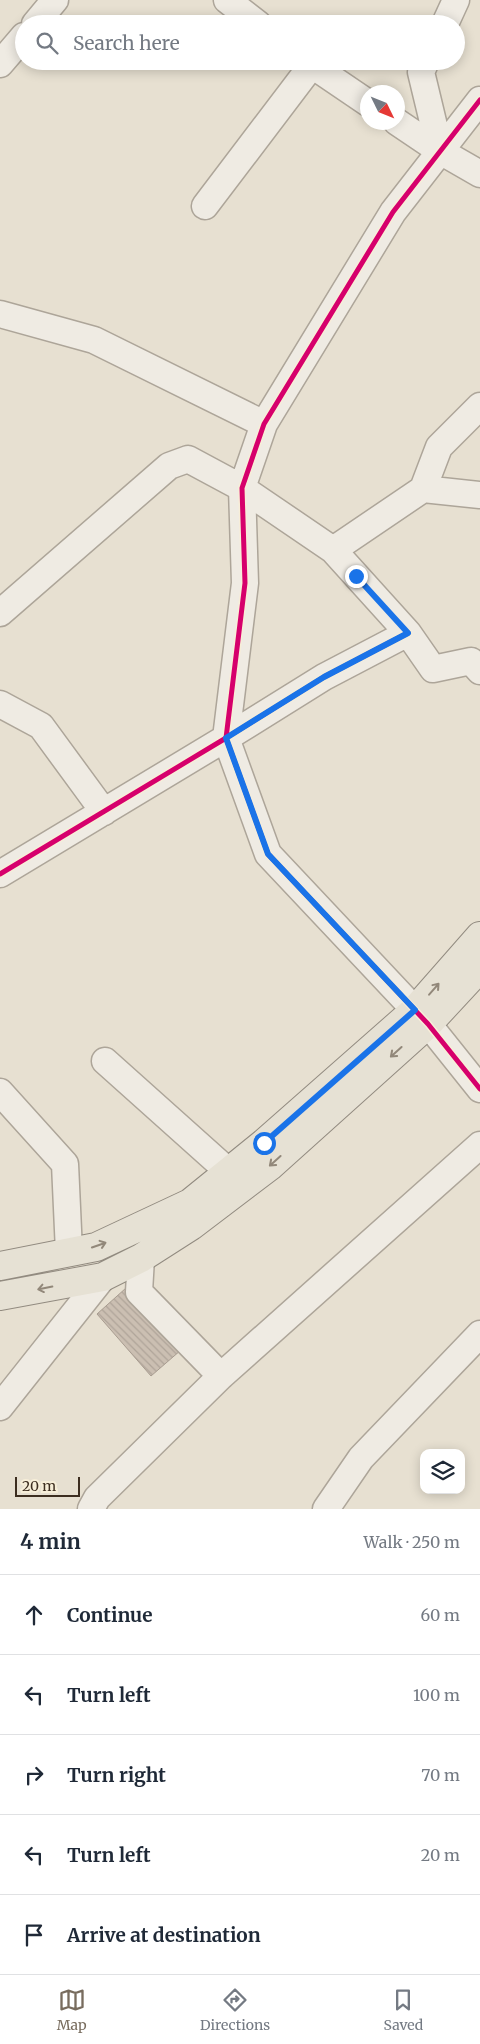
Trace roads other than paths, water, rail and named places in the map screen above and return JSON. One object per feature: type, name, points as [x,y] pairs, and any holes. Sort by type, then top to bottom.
[{"type":"main road","points":[[0,1296],[103,1277],[141,1258],[191,1226],[270,1166],[422,1017],[480,936]]},
{"type":"main road","points":[[0,1266],[96,1247],[190,1204],[480,968]]},
{"type":"street","points":[[42,15],[55,0]]},
{"type":"street","points":[[227,0],[246,15]]},
{"type":"street","points":[[449,15],[456,0]]},
{"type":"street","points":[[0,64],[15,46]]},
{"type":"street","points":[[205,206],[304,70]]},
{"type":"street","points":[[319,70],[360,98]]},
{"type":"street","points":[[422,70],[440,152]]},
{"type":"street","points":[[480,100],[393,212],[264,424],[242,488],[245,583],[226,738],[268,854],[422,1017],[480,1089]]},
{"type":"street","points":[[405,128],[440,152],[480,174]]},
{"type":"street","points":[[0,314],[94,340],[264,424]]},
{"type":"street","points":[[333,550],[423,489],[439,447],[480,406]]},
{"type":"street","points":[[0,612],[169,466],[188,459],[242,488],[333,550],[408,633],[433,668],[471,661],[480,671]]},
{"type":"street","points":[[423,489],[480,494]]},
{"type":"street","points":[[0,874],[324,677],[408,633]]},
{"type":"street","points":[[0,704],[41,726],[104,812]]},
{"type":"street","points":[[105,1061],[229,1172]]},
{"type":"street","points":[[0,1092],[65,1164],[69,1252]]},
{"type":"street","points":[[90,1509],[97,1498],[221,1376],[480,1145]]},
{"type":"street","points":[[141,1258],[139,1292],[221,1376]]},
{"type":"street","points":[[0,1407],[103,1277]]},
{"type":"street","points":[[326,1509],[361,1458],[480,1334]]}]
